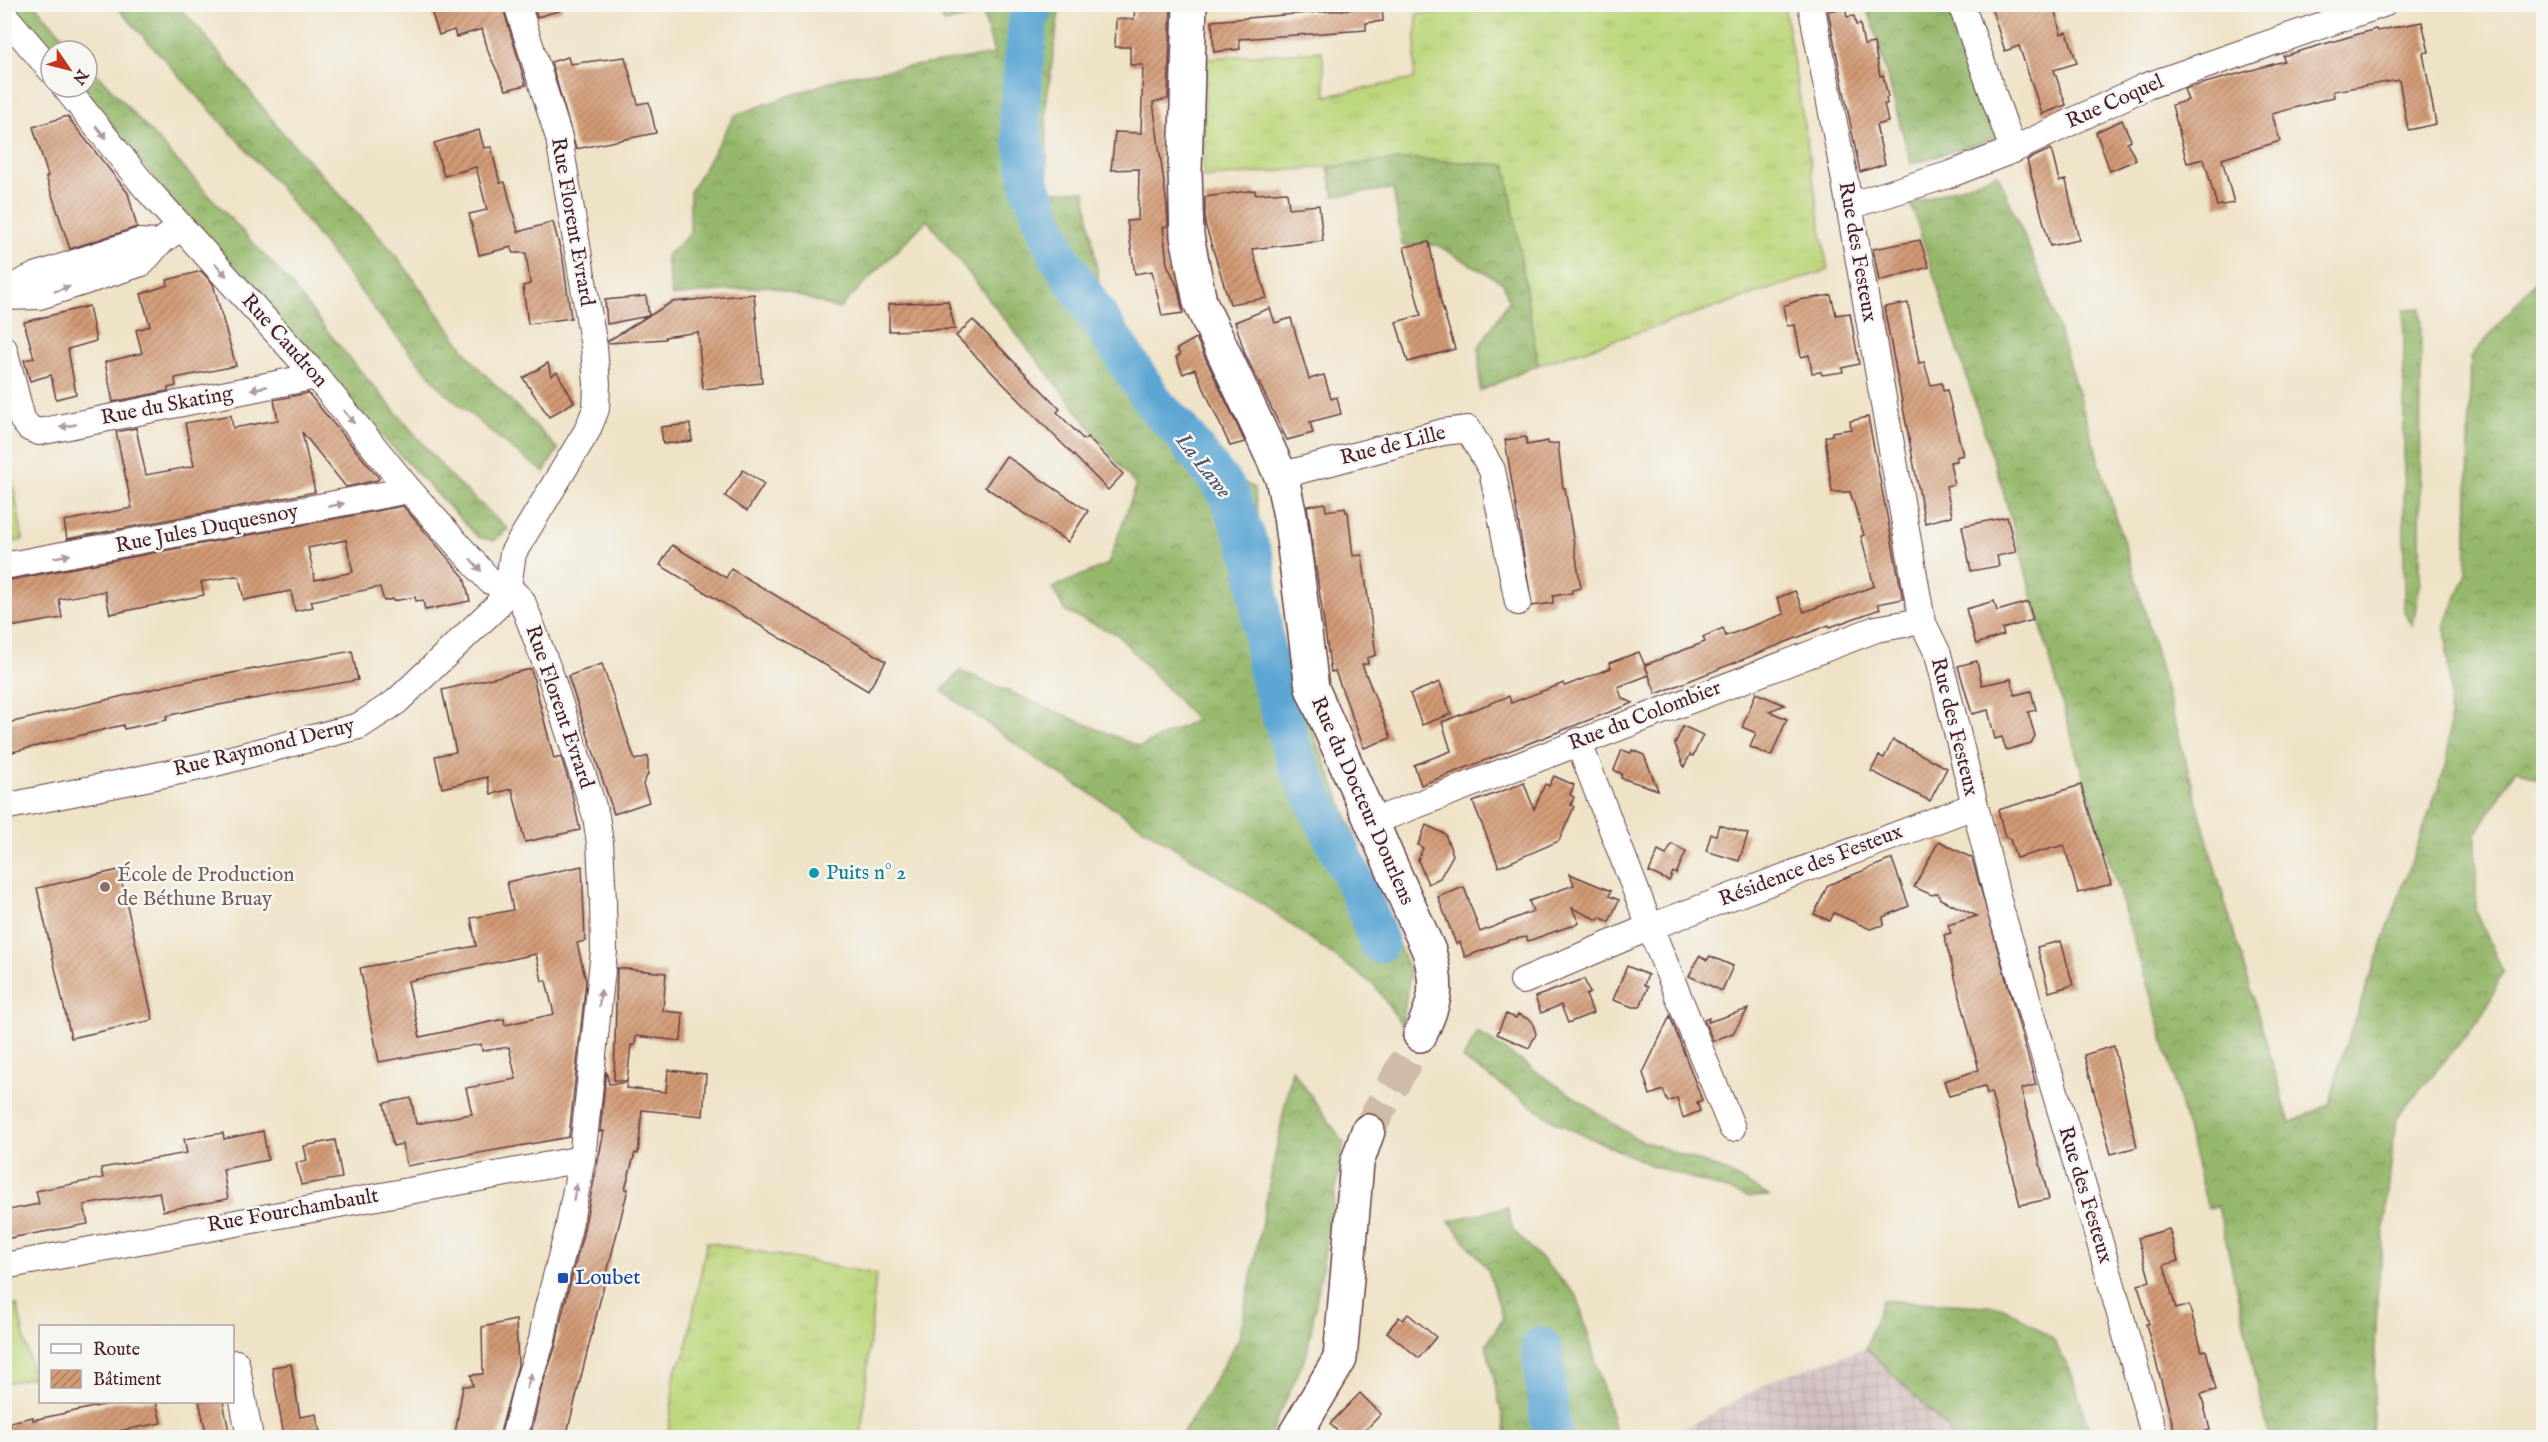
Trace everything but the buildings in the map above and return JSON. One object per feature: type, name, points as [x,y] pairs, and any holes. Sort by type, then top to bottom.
[{"type":"street","name":"Rue Florent Evrard","points":[[514,1437],[527,1385],[542,1340],[547,1311],[568,1231],[582,1159],[604,951],[600,843],[596,816],[545,660],[522,601],[508,587],[513,553],[587,431],[596,410],[597,384],[594,347],[560,138],[517,4]]},
{"type":"street","name":"Rue du Docteur Dourlens","points":[[1190,4],[1185,171],[1191,262],[1200,302],[1228,367],[1282,478],[1290,516],[1312,688],[1429,951],[1436,975],[1434,1006],[1420,1035]]},
{"type":"street","name":"Rue des Festeux","points":[[1811,4],[1922,621],[1938,654],[2000,908],[2155,1437]]},
{"type":"street","points":[[1961,4],[2013,150]]},
{"type":"street","name":"Rue Coquel","points":[[1849,206],[1950,174],[2013,150],[2144,87],[2384,4]]},
{"type":"street","points":[[4,15],[39,56]]},
{"type":"street","name":"Rue Caudron","points":[[75,99],[146,188],[316,376],[409,490],[490,581],[508,587]]},
{"type":"street","points":[[4,297],[40,296],[142,263],[159,243],[181,227]]},
{"type":"street","points":[[4,291],[35,276],[138,242],[159,243]]},
{"type":"street","name":"Rue du Skating","points":[[4,349],[22,419],[29,428],[39,432],[316,376]]},
{"type":"street","name":"Rue de Lille","points":[[1282,478],[1294,472],[1443,432],[1468,429],[1492,470],[1518,602]]},
{"type":"street","name":"Rue Jules Duquesnoy","points":[[4,566],[409,490]]},
{"type":"street","name":"Rue Raymond Deruy","points":[[4,807],[204,766],[359,726],[396,702],[497,606],[508,587]]},
{"type":"street","name":"Rue du Colombier","points":[[1372,822],[1578,741],[1876,629],[1922,621]]},
{"type":"street","points":[[1578,741],[1650,927],[1732,1128]]},
{"type":"street","name":"Résidence des Festeux","points":[[1523,981],[1650,927],[1974,806]]},
{"type":"street","points":[[1293,1437],[1340,1359],[1357,1163],[1368,1131]]},
{"type":"street","name":"Rue Fourchambault","points":[[4,1266],[582,1159]]},
{"type":"street","points":[[236,1363],[250,1437]]},
{"type":"shaded area","points":[[1866,1348],[1945,1426],[1953,1437],[1660,1438],[1689,1426],[1775,1379]]},
{"type":"green space","points":[[1539,4],[1784,5],[1828,270],[1538,365],[1506,165],[1412,159],[1203,178],[1206,58],[1322,51],[1326,96],[1414,79],[1417,14]]},
{"type":"green space","points":[[10,5],[35,5],[65,39],[40,39]]},
{"type":"green space","points":[[115,5],[176,5],[202,32],[282,132],[396,255],[474,363],[558,449],[544,472],[512,449],[444,392],[382,319],[278,185]]},
{"type":"green space","points":[[935,5],[1060,5],[1046,106],[1048,191],[1085,191],[1101,297],[1154,432],[1254,488],[1270,592],[1294,685],[1410,973],[1402,1025],[1375,986],[1267,907],[1035,758],[942,691],[960,671],[1140,747],[1196,720],[1117,634],[1067,613],[1052,588],[1108,564],[1136,486],[927,220],[839,309],[770,286],[672,296],[666,256],[690,234],[690,192],[735,115],[847,76],[994,54],[983,13],[944,23]]},
{"type":"green space","points":[[1864,5],[1961,5],[2009,134],[1911,164],[1872,21]]},
{"type":"green space","points":[[99,76],[290,283],[335,341],[452,478],[508,529],[494,541],[478,537],[326,377],[184,214],[89,99],[99,99]]},
{"type":"green space","points":[[1412,159],[1506,165],[1538,365],[1480,391],[1479,347],[1509,301],[1503,283],[1437,245],[1402,245],[1393,189],[1334,196],[1328,167]]},
{"type":"green space","points":[[1998,174],[2046,289],[2144,608],[2216,872],[2290,1123],[2330,1104],[2342,1055],[2448,760],[2450,689],[2445,624],[2466,576],[2471,357],[2543,272],[2543,781],[2516,769],[2476,834],[2476,911],[2503,972],[2481,1018],[2396,1118],[2377,1297],[2372,1437],[2269,1437],[2218,1205],[2208,1209],[2160,1026],[2078,759],[2001,484],[1911,204]]},
{"type":"green space","points":[[2421,308],[2420,580],[2413,626],[2404,612],[2404,309]]},
{"type":"green space","points":[[8,455],[23,540],[7,543],[4,527],[4,456]]},
{"type":"green space","points":[[1478,1032],[1635,1138],[1721,1169],[1769,1196],[1748,1197],[1651,1165],[1557,1123],[1463,1059]]},
{"type":"green space","points":[[1292,1069],[1344,1143],[1307,1353],[1269,1437],[1180,1438],[1239,1339]]},
{"type":"green space","points":[[1507,1207],[1513,1230],[1577,1296],[1617,1437],[1507,1437],[1486,1344],[1503,1319],[1488,1269],[1449,1221]]},
{"type":"green space","points":[[707,1242],[876,1274],[861,1437],[668,1437],[675,1370],[685,1354]]},
{"type":"green space","points":[[1882,1300],[2004,1307],[2053,1339],[2072,1375],[2091,1437],[1953,1437],[1945,1426],[1866,1348]]},
{"type":"green space","points":[[17,1305],[33,1377],[5,1383],[5,1308]]},
{"type":"waterway","name":"La Lawe","points":[[1034,4],[1028,20],[1019,115],[1031,188],[1059,257],[1157,407],[1178,428],[1228,492],[1255,562],[1267,668],[1296,761],[1360,892],[1379,943]]},
{"type":"waterway","name":"La Lawe","points":[[1541,1347],[1552,1438]]},
{"type":"tunnel","points":[[1368,1131],[1420,1035]]},
{"type":"place","name":"Puits n° 2","points":[[814,873]]},
{"type":"place","name":"École de Production de Béthune Bruay","points":[[105,887]]},
{"type":"place","name":"Loubet","points":[[563,1278]]}]
